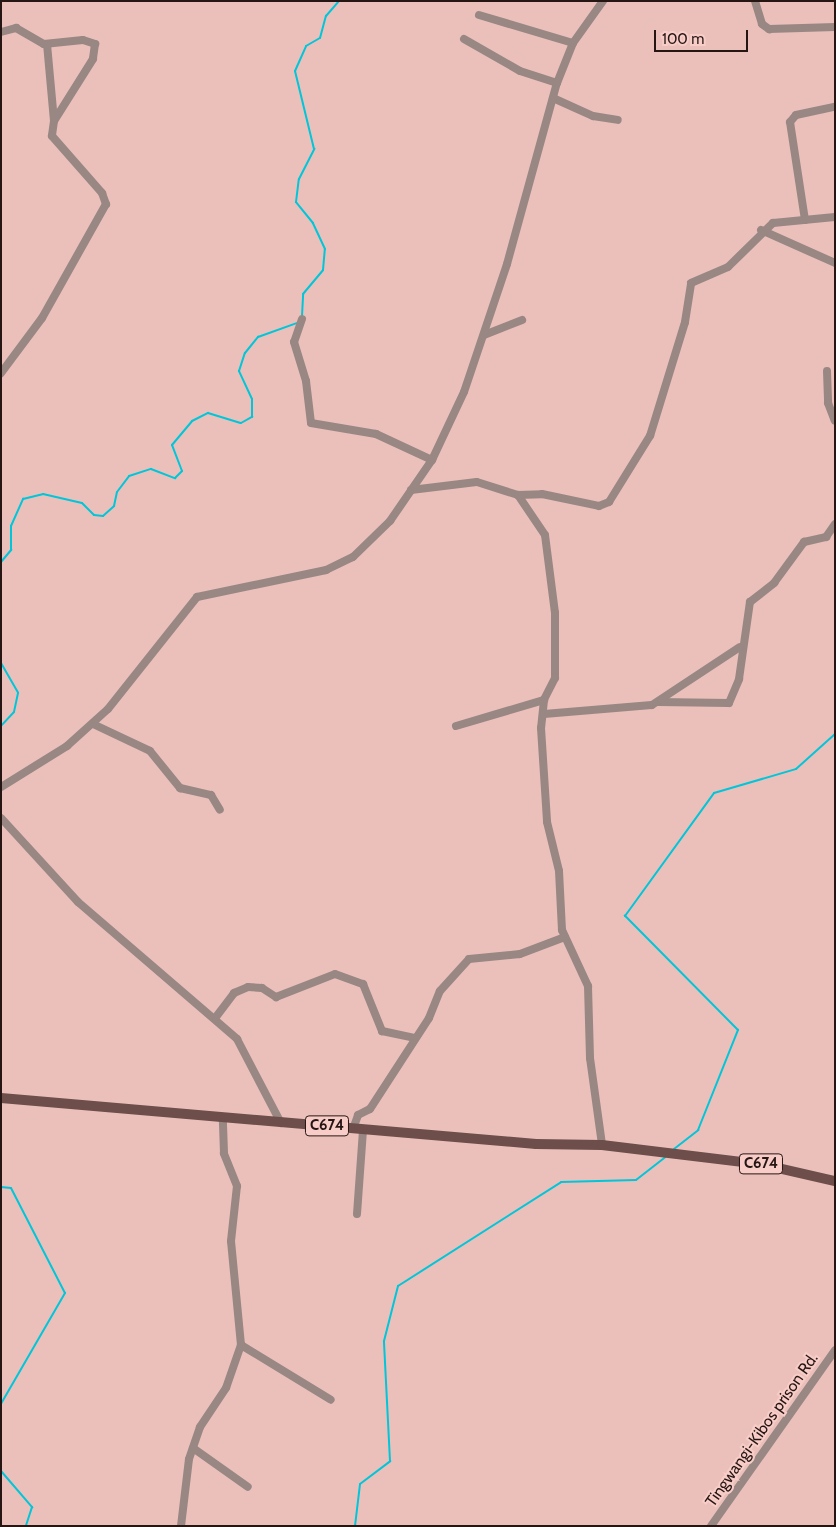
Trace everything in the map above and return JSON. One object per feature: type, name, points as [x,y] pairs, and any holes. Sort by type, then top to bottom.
[{"type":"main road","name":"C674","points":[[1,1098],[536,1144],[602,1144],[686,1154],[835,1181]]},
{"type":"street","points":[[1,787],[67,746],[93,724],[197,597],[213,590],[308,576],[341,564],[370,543],[432,460],[464,392],[484,335],[557,83],[573,42],[603,1]]},
{"type":"street","points":[[755,1],[762,24],[769,29],[835,27]]},
{"type":"street","points":[[479,15],[573,42]]},
{"type":"street","points":[[1,32],[16,28],[47,44],[88,40],[96,50],[54,121]]},
{"type":"street","points":[[464,39],[520,71],[557,83]]},
{"type":"street","points":[[1,373],[42,318],[104,211],[102,193],[55,143],[47,44]]},
{"type":"street","points":[[553,98],[593,116],[618,120]]},
{"type":"street","points":[[805,220],[790,122],[809,110],[835,107]]},
{"type":"street","points":[[410,490],[477,482],[518,495],[551,495],[594,506],[609,502],[650,436],[685,322],[691,283],[728,267],[761,230],[773,223],[835,217]]},
{"type":"street","points":[[761,230],[835,263]]},
{"type":"street","points":[[302,319],[294,342],[311,423],[376,434],[432,460]]},
{"type":"street","points":[[484,335],[522,320]]},
{"type":"street","points":[[827,371],[828,403],[835,421]]},
{"type":"street","points":[[518,495],[545,535],[555,613],[554,678],[544,700],[541,745],[547,822],[559,871],[565,937],[581,963],[588,986],[590,1058],[602,1144]]},
{"type":"street","points":[[544,714],[658,702],[727,704],[739,679],[740,647],[750,602],[774,583],[804,542],[826,537],[835,524]]},
{"type":"street","points":[[658,702],[740,647]]},
{"type":"street","points":[[456,726],[544,700]]},
{"type":"street","points":[[93,724],[150,751],[180,788],[210,795],[220,810]]},
{"type":"street","points":[[1,818],[78,902],[216,1017],[243,1047],[282,1123]]},
{"type":"street","points":[[357,1214],[358,1115],[370,1109],[414,1038],[440,991],[473,956],[520,954],[565,937]]},
{"type":"street","points":[[216,1017],[234,993],[248,987],[262,988],[276,997],[311,981],[342,974],[369,991],[382,1030],[414,1038]]},
{"type":"street","points":[[181,1526],[186,1470],[193,1448],[200,1427],[226,1388],[241,1345],[231,1241],[237,1186],[224,1153],[223,1118]]},
{"type":"street","points":[[241,1345],[330,1400]]},
{"type":"street","name":"Tingwangi-Kibos prison Rd.","points":[[711,1526],[835,1350]]},
{"type":"street","points":[[193,1448],[248,1487]]},
{"type":"waterway","points":[[302,316],[303,294],[323,270],[325,249],[313,223],[296,202],[299,179],[314,149],[295,71],[306,46],[320,38],[326,16],[339,1]]},
{"type":"waterway","points":[[1,562],[11,550],[11,526],[23,499],[43,494],[82,503],[94,515],[103,516],[114,506],[117,492],[129,476],[151,469],[175,478],[182,471],[172,445],[192,421],[208,413],[241,423],[252,417],[252,399],[239,371],[245,353],[258,337],[297,323]]},
{"type":"waterway","points":[[1,663],[18,693],[14,712],[1,726]]},
{"type":"waterway","points":[[674,1149],[698,1130],[738,1030],[625,916],[714,793],[796,769],[835,734]]},
{"type":"waterway","points":[[355,1526],[360,1484],[390,1461],[384,1341],[398,1286],[561,1182],[636,1180],[665,1157]]},
{"type":"waterway","points":[[1,1187],[11,1188],[65,1293],[1,1404]]},
{"type":"waterway","points":[[1,1471],[32,1507],[26,1526]]}]
